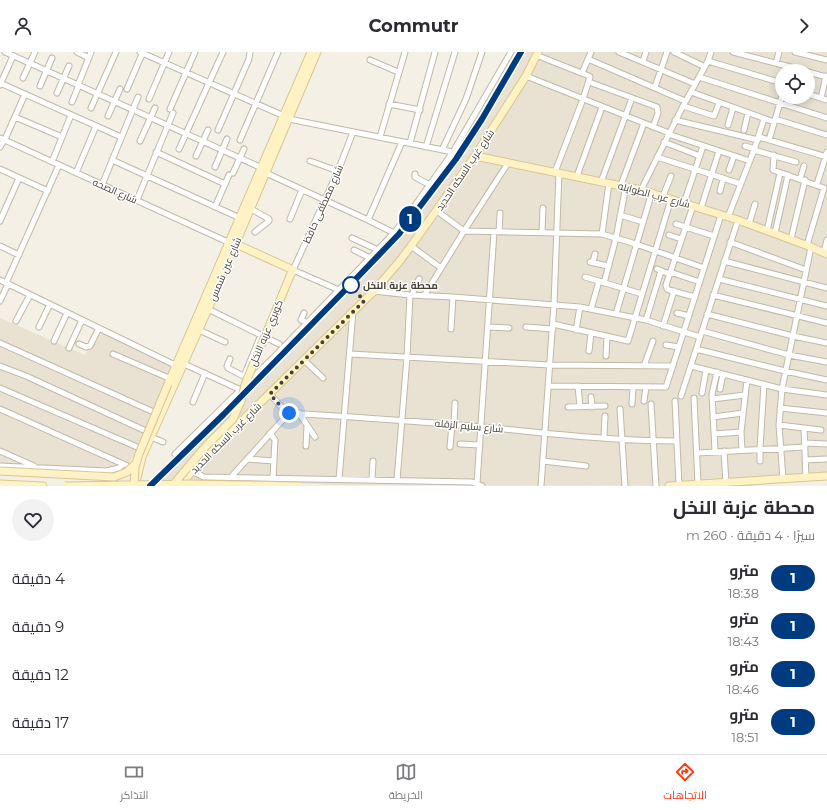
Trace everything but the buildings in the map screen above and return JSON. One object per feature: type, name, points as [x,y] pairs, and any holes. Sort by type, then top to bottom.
[{"type":"main road","name":"شارع عين شمس","points":[[287,117],[311,52]]},
{"type":"main road","name":"شارع عين شمس","points":[[170,382],[199,330],[233,243],[240,218],[264,171],[317,52]]},
{"type":"main road","name":"شارع غرب السكه الحديد","points":[[179,486],[192,471],[374,291],[412,246],[476,156],[526,76],[537,54]]},
{"type":"main road","name":"شارع عرب الطوايله","points":[[476,156],[652,192],[738,220],[825,253]]},
{"type":"main road","name":"شارع عين شمس","points":[[137,486],[138,471],[150,434],[161,415],[180,365],[233,243],[251,209],[264,171]]},
{"type":"main road","name":"شارع الصحه","points":[[233,243],[292,273]]},
{"type":"main road","name":"كوبري عزبه النخل","points":[[172,486],[206,446],[227,426],[233,418],[241,401],[246,382],[292,273]]},
{"type":"main road","points":[[0,471],[114,477],[127,472],[136,463],[150,434],[170,382]]},
{"type":"main road","points":[[134,486],[136,463]]},
{"type":"main road","points":[[669,486],[689,486],[698,484],[827,476]]},
{"type":"main road","points":[[0,484],[43,486]]},
{"type":"main road","points":[[64,486],[195,484],[298,486]]},
{"type":"street","points":[[5,52],[13,54],[240,158],[302,190],[394,233]]},
{"type":"street","points":[[23,78],[35,52]]},
{"type":"street","points":[[72,102],[90,55],[76,52]]},
{"type":"street","points":[[91,108],[116,52]]},
{"type":"street","points":[[127,89],[142,52],[287,117],[453,152]]},
{"type":"street","points":[[149,99],[169,52]]},
{"type":"street","points":[[137,200],[168,125],[186,72],[195,52]]},
{"type":"street","points":[[179,149],[223,52]]},
{"type":"street","points":[[218,130],[249,59],[250,52]]},
{"type":"street","points":[[240,140],[278,52]]},
{"type":"street","points":[[380,137],[405,52]]},
{"type":"street","points":[[410,144],[435,52]]},
{"type":"street","points":[[426,147],[455,52]]},
{"type":"street","points":[[442,150],[466,99],[482,52]]},
{"type":"street","points":[[175,454],[308,323],[394,233],[453,152],[511,52]]},
{"type":"street","points":[[582,73],[590,52]]},
{"type":"street","points":[[619,52],[625,53],[695,84]]},
{"type":"street","points":[[643,61],[646,52]]},
{"type":"street","points":[[654,87],[667,52]]},
{"type":"street","points":[[674,52],[705,67]]},
{"type":"street","points":[[642,190],[675,120],[705,67],[711,52]]},
{"type":"street","points":[[733,52],[776,63],[779,52]]},
{"type":"street","points":[[795,52],[827,60]]},
{"type":"street","points":[[13,54],[0,84],[121,137]]},
{"type":"street","points":[[537,54],[589,76],[589,82],[557,173],[557,232],[553,327],[541,486]]},
{"type":"street","points":[[40,86],[52,58]]},
{"type":"street","points":[[588,59],[654,87],[684,103],[714,116],[719,102]]},
{"type":"street","points":[[370,60],[398,72]]},
{"type":"street","points":[[708,61],[775,81]]},
{"type":"street","points":[[57,93],[69,66]]},
{"type":"street","points":[[815,74],[826,76],[821,98]]},
{"type":"street","points":[[526,76],[668,134],[750,161]]},
{"type":"street","points":[[699,77],[775,101]]},
{"type":"street","points":[[589,82],[657,107],[658,113],[653,127]]},
{"type":"street","points":[[108,116],[120,89]]},
{"type":"street","points":[[691,92],[764,119],[827,135]]},
{"type":"street","points":[[0,147],[2,139],[15,117],[25,94]]},
{"type":"street","points":[[815,96],[827,100]]},
{"type":"street","points":[[102,185],[138,97]]},
{"type":"street","points":[[601,182],[632,98]]},
{"type":"street","points":[[390,104],[402,104],[420,110]]},
{"type":"street","points":[[769,140],[780,104]]},
{"type":"street","points":[[783,104],[827,118]]},
{"type":"street","points":[[577,176],[602,107]]},
{"type":"street","points":[[140,141],[155,108]]},
{"type":"street","points":[[728,125],[733,108]]},
{"type":"street","points":[[744,130],[748,113]]},
{"type":"street","points":[[52,162],[71,115]]},
{"type":"street","points":[[15,117],[62,137]]},
{"type":"street","points":[[549,386],[664,388],[666,386],[714,236],[741,184],[755,149],[764,119]]},
{"type":"street","points":[[675,120],[758,139],[769,140],[826,155],[817,184]]},
{"type":"street","points":[[591,309],[608,266],[616,238],[623,186],[644,123]]},
{"type":"street","points":[[76,173],[96,126]]},
{"type":"street","points":[[196,156],[208,130]]},
{"type":"street","name":"شارع مصطفى حافظ","points":[[292,273],[338,172],[353,132]]},
{"type":"street","name":"شارع الصحه","points":[[2,139],[233,243]]},
{"type":"street","points":[[215,167],[228,139]]},
{"type":"street","points":[[368,220],[402,142]]},
{"type":"street","points":[[664,142],[700,156]]},
{"type":"street","points":[[684,203],[703,146]]},
{"type":"street","points":[[745,146],[796,162]]},
{"type":"street","points":[[215,207],[225,184],[244,149]]},
{"type":"street","points":[[701,208],[719,151]]},
{"type":"street","points":[[156,152],[225,184]]},
{"type":"street","points":[[774,155],[773,169],[780,173],[817,184],[824,188],[809,246],[804,282],[782,389],[779,425],[783,479]]},
{"type":"street","points":[[729,170],[734,156]]},
{"type":"street","points":[[657,157],[741,184]]},
{"type":"street","points":[[112,160],[240,218]]},
{"type":"street","points":[[310,161],[338,172]]},
{"type":"street","points":[[424,296],[508,163]]},
{"type":"street","points":[[0,301],[59,165]]},
{"type":"street","points":[[791,240],[803,180],[804,166]]},
{"type":"street","points":[[0,169],[48,191]]},
{"type":"street","points":[[767,231],[780,173]]},
{"type":"street","points":[[415,174],[415,178],[430,185]]},
{"type":"street","points":[[774,233],[788,175]]},
{"type":"street","points":[[663,196],[671,176]]},
{"type":"street","points":[[0,221],[19,178]]},
{"type":"street","points":[[720,191],[723,179]]},
{"type":"street","points":[[602,234],[609,183]]},
{"type":"street","points":[[290,219],[302,190]]},
{"type":"street","points":[[616,314],[652,192]]},
{"type":"street","points":[[526,327],[553,327],[576,330],[628,341],[671,199]]},
{"type":"street","points":[[749,224],[754,204]]},
{"type":"street","points":[[693,206],[666,285],[667,289],[695,297]]},
{"type":"street","points":[[542,232],[543,208]]},
{"type":"street","points":[[251,209],[269,219],[269,221],[255,232]]},
{"type":"street","points":[[437,211],[464,231],[602,234],[636,244],[704,268]]},
{"type":"street","points":[[192,471],[204,477],[397,480],[479,485],[489,300],[496,232],[500,214]]},
{"type":"street","points":[[620,216],[643,222]]},
{"type":"street","points":[[681,396],[738,220]]},
{"type":"street","points":[[676,224],[714,236]]},
{"type":"street","points":[[669,235],[681,239]]},
{"type":"street","points":[[352,238],[378,250]]},
{"type":"street","points":[[825,253],[827,240]]},
{"type":"street","points":[[730,242],[806,270]]},
{"type":"street","points":[[0,246],[20,255]]},
{"type":"street","points":[[412,246],[441,268]]},
{"type":"street","points":[[354,250],[370,258]]},
{"type":"street","points":[[595,254],[592,262],[608,266]]},
{"type":"street","points":[[724,261],[827,288]]},
{"type":"street","points":[[646,320],[659,270],[700,282]]},
{"type":"street","name":"شارع الصحه","points":[[292,273],[339,290]]},
{"type":"street","points":[[586,277],[642,294]]},
{"type":"street","points":[[397,480],[411,295],[419,279]]},
{"type":"street","points":[[719,279],[827,306]]},
{"type":"street","points":[[0,280],[67,313],[180,365],[205,373],[241,390]]},
{"type":"street","points":[[374,291],[580,307],[646,320],[684,332],[701,334],[788,355],[827,362]]},
{"type":"street","points":[[663,326],[674,291]]},
{"type":"street","points":[[16,321],[30,295]]},
{"type":"street","points":[[713,295],[827,323]]},
{"type":"street","points":[[451,329],[453,297]]},
{"type":"street","points":[[39,327],[50,304]]},
{"type":"street","points":[[576,330],[580,307]]},
{"type":"street","points":[[208,309],[279,344]]},
{"type":"street","points":[[339,479],[353,311]]},
{"type":"street","points":[[54,341],[67,313]]},
{"type":"street","points":[[304,313],[302,320],[308,323]]},
{"type":"street","points":[[678,313],[689,316]]},
{"type":"street","points":[[707,314],[792,336],[827,343]]},
{"type":"street","points":[[69,348],[82,320]]},
{"type":"street","points":[[488,327],[509,328]]},
{"type":"street","points":[[79,344],[86,347],[90,346],[99,328]]},
{"type":"street","points":[[199,330],[225,342]]},
{"type":"street","points":[[589,351],[591,333]]},
{"type":"street","points":[[244,376],[261,335]]},
{"type":"street","points":[[606,356],[607,336]]},
{"type":"street","points":[[644,366],[653,341]]},
{"type":"street","points":[[0,343],[161,415]]},
{"type":"street","points":[[666,344],[679,347]]},
{"type":"street","points":[[696,349],[827,380]]},
{"type":"street","points":[[113,354],[170,382]]},
{"type":"street","points":[[350,354],[550,366],[673,366]]},
{"type":"street","points":[[230,359],[227,366],[228,368],[251,380]]},
{"type":"street","points":[[304,360],[322,378]]},
{"type":"street","points":[[0,366],[26,376],[150,434],[163,442]]},
{"type":"street","points":[[691,366],[782,389],[827,395]]},
{"type":"street","points":[[702,393],[706,370]]},
{"type":"street","points":[[715,451],[712,391],[717,372]]},
{"type":"street","points":[[193,402],[205,373]]},
{"type":"street","points":[[720,389],[723,374]]},
{"type":"street","points":[[742,450],[741,432],[747,380]]},
{"type":"street","points":[[760,461],[764,384]]},
{"type":"street","points":[[578,386],[580,407]]},
{"type":"street","points":[[632,404],[633,387]]},
{"type":"street","points":[[0,388],[145,451]]},
{"type":"street","points":[[644,401],[646,388]]},
{"type":"street","points":[[231,477],[289,413],[284,410],[270,394]]},
{"type":"street","points":[[712,399],[745,395]]},
{"type":"street","points":[[592,397],[592,407]]},
{"type":"street","points":[[694,398],[698,484]]},
{"type":"street","points":[[675,401],[679,485]]},
{"type":"street","points":[[450,447],[455,403]]},
{"type":"street","points":[[651,404],[656,486]]},
{"type":"street","points":[[568,407],[605,406]]},
{"type":"street","points":[[780,408],[827,413]]},
{"type":"street","points":[[0,409],[138,471]]},
{"type":"street","points":[[620,409],[625,486]]},
{"type":"street","name":"شارع سليم الزقله","points":[[289,413],[481,427],[604,438],[676,441]]},
{"type":"street","points":[[299,413],[315,436]]},
{"type":"street","points":[[713,417],[743,413]]},
{"type":"street","points":[[604,416],[604,438]]},
{"type":"street","points":[[306,446],[307,425]]},
{"type":"street","points":[[779,425],[821,430]]},
{"type":"street","points":[[804,428],[806,478]]},
{"type":"street","points":[[714,434],[741,432]]},
{"type":"street","points":[[270,433],[275,440],[273,478]]},
{"type":"street","points":[[460,444],[480,445]]},
{"type":"street","points":[[697,452],[827,444]]},
{"type":"street","points":[[0,451],[36,468]]},
{"type":"street","points":[[724,451],[726,483]]},
{"type":"street","points":[[805,460],[827,459]]},
{"type":"street","points":[[247,460],[274,460]]},
{"type":"street","points":[[372,480],[373,461]]},
{"type":"street","points":[[543,461],[586,466]]},
{"type":"street","points":[[0,466],[107,471],[119,468],[123,464]]},
{"type":"shaded area","points":[[523,52],[827,52],[827,479],[750,486],[335,485],[227,480],[162,480],[359,281],[400,236],[435,191],[483,121]]},
{"type":"shaded area","points":[[0,318],[85,355],[97,332],[101,331],[171,363],[173,369],[131,460],[124,466],[115,470],[0,465]]},
{"type":"railway","points":[[150,486],[224,414],[399,234],[456,159],[482,119],[521,52]]},
{"type":"metro line","name":"1","points":[[150,486],[224,414],[399,234],[456,159],[482,119],[521,52]]},
{"type":"place","name":"محطة عزبة النخل","points":[[351,285]]},
{"type":"route","points":[[289,413],[286,412],[270,394],[364,301],[351,285]]}]
